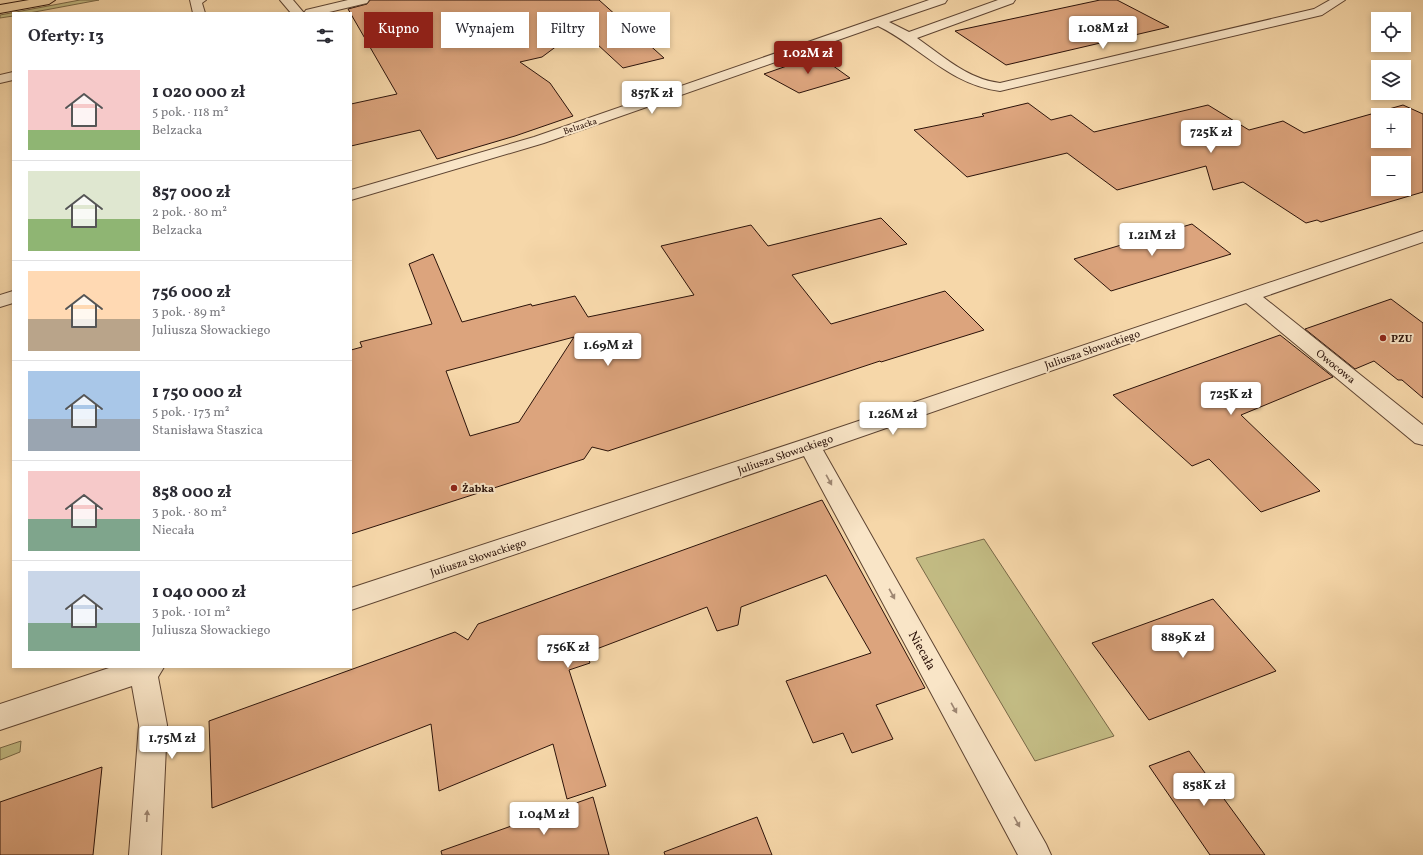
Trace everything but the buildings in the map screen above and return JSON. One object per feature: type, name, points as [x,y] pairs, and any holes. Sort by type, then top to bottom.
[{"type":"main road","points":[[0,9],[49,0]]},
{"type":"street","points":[[200,0],[195,1],[200,12]]},
{"type":"street","points":[[286,0],[297,12]]},
{"type":"street","points":[[314,12],[363,0]]},
{"type":"street","name":"Belzacka","points":[[352,195],[539,140],[941,0]]},
{"type":"street","points":[[907,37],[1000,1]]},
{"type":"street","points":[[879,22],[907,37],[969,79],[984,85],[1000,87],[1318,12],[1330,1]]},
{"type":"street","points":[[0,79],[12,76]]},
{"type":"street","name":"Juliusza Słowackiego","points":[[352,599],[810,446],[1423,236]]},
{"type":"street","name":"Owocowa","points":[[1249,296],[1423,437]]},
{"type":"street","points":[[0,301],[12,297]]},
{"type":"street","name":"Niecała","points":[[810,446],[1035,855]]},
{"type":"street","points":[[0,717],[145,668],[153,725],[145,855]]},
{"type":"shaded area","points":[[80,0],[99,0],[34,12],[16,12]]},
{"type":"shaded area","points":[[12,13],[12,16],[0,18],[0,15]]},
{"type":"shaded area","points":[[984,539],[1114,736],[1035,761],[916,558]]},
{"type":"shaded area","points":[[21,741],[20,752],[0,760],[0,748]]},
{"type":"place","name":"PZU","points":[[1383,338]]},
{"type":"place","name":"Żabka","points":[[454,488]]}]
